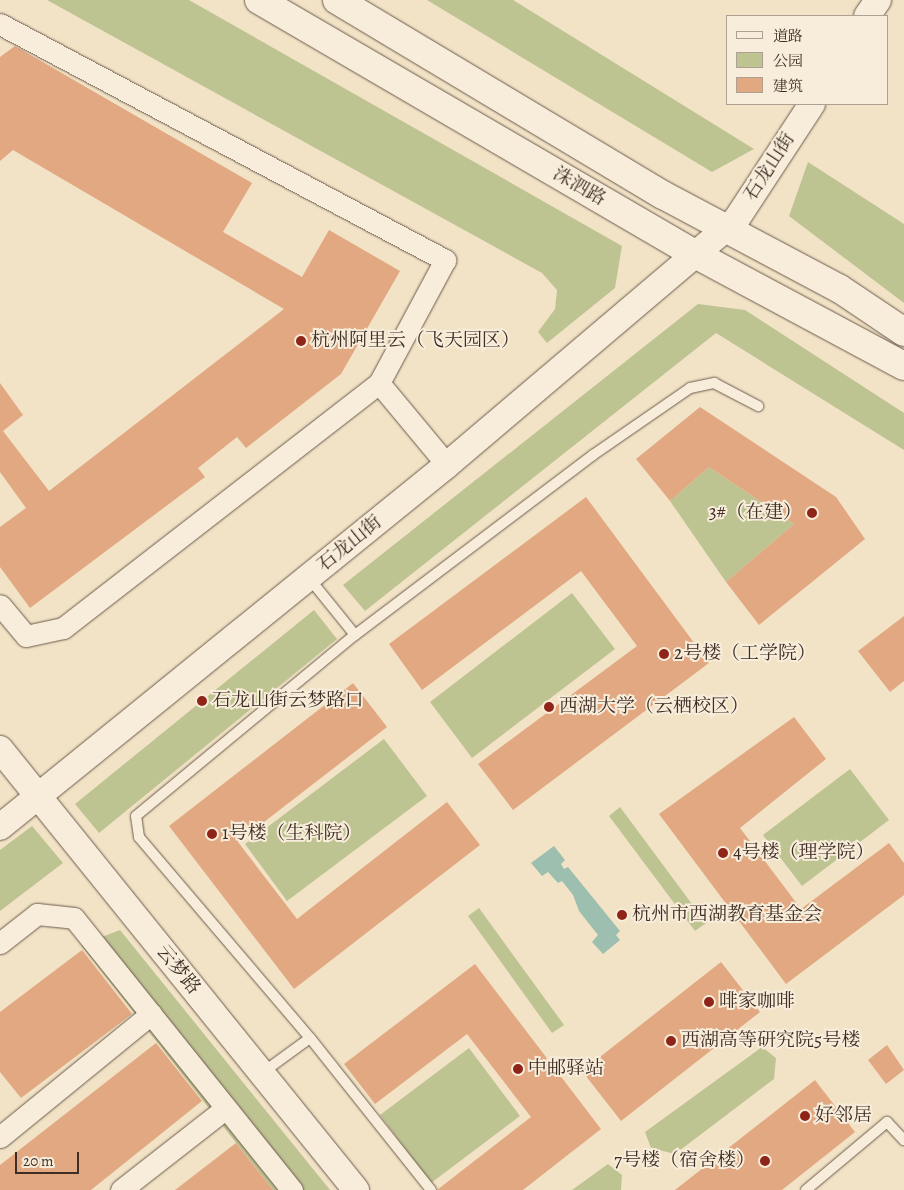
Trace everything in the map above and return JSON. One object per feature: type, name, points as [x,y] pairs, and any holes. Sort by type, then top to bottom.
[{"type":"main road","name":"洙泗路","points":[[259,0],[693,253],[904,366]]},
{"type":"main road","name":"洙泗路","points":[[337,0],[663,195],[840,289],[904,332]]},
{"type":"street","points":[[868,15],[878,0]]},
{"type":"street","points":[[0,24],[445,260],[379,383],[62,628],[26,636],[0,605]]},
{"type":"street","name":"石龙山街","points":[[0,827],[39,798],[447,465],[693,253],[736,220],[811,105]]},
{"type":"street","points":[[379,383],[447,465]]},
{"type":"street","name":"云梦路","points":[[0,749],[356,1190]]},
{"type":"street","points":[[0,943],[37,914],[74,918],[292,1190]]},
{"type":"street","points":[[0,1137],[151,1014]]},
{"type":"street","points":[[121,1190],[226,1108]]},
{"type":"lane","points":[[431,1190],[310,1038],[140,837],[136,816],[355,635],[593,455],[690,388],[714,383],[758,406]]},
{"type":"lane","points":[[309,578],[355,635]]},
{"type":"lane","points":[[262,1074],[310,1038]]},
{"type":"lane","points":[[806,1190],[887,1122],[904,1140]]},
{"type":"green space","points":[[47,0],[189,0],[622,246],[615,288],[547,343],[538,332],[555,309],[557,290],[542,273]]},
{"type":"green space","points":[[427,0],[513,0],[754,149],[712,172]]},
{"type":"green space","points":[[808,162],[904,224],[904,303],[789,216]]},
{"type":"green space","points":[[698,304],[745,310],[904,413],[904,450],[716,333],[365,611],[343,585]]},
{"type":"green space","points":[[709,467],[794,524],[726,582],[670,501]]},
{"type":"green space","points":[[572,593],[615,649],[472,758],[430,702]]},
{"type":"green space","points":[[314,610],[337,639],[99,833],[75,804]]},
{"type":"green space","points":[[384,739],[427,796],[287,901],[245,844]]},
{"type":"green space","points":[[850,769],[889,820],[802,886],[763,835]]},
{"type":"green space","points":[[620,807],[706,923],[695,931],[609,816]]},
{"type":"green space","points":[[32,826],[63,863],[0,911],[0,850]]},
{"type":"green space","points":[[479,908],[564,1025],[552,1033],[468,916]]},
{"type":"green space","points":[[120,930],[330,1190],[273,1190],[81,945]]},
{"type":"green space","points":[[762,1047],[776,1058],[774,1079],[675,1154],[651,1148],[645,1132]]},
{"type":"green space","points":[[469,1048],[520,1116],[431,1183],[380,1115]]},
{"type":"green space","points":[[608,1164],[622,1175],[621,1190],[572,1190]]},
{"type":"shaded area","points":[[554,846],[565,860],[561,864],[564,869],[568,867],[620,931],[616,935],[620,940],[603,954],[592,942],[598,935],[579,911],[573,895],[562,881],[558,883],[548,872],[542,876],[531,863]]},
{"type":"building","name":"杭州阿里云（飞天园区）","points":[[15,46],[252,183],[223,232],[302,277],[329,230],[400,271],[341,374],[246,448],[237,437],[198,468],[205,477],[30,608],[0,567],[0,527],[26,508],[0,472],[0,383],[23,415],[3,431],[49,491],[284,309],[13,150],[0,161],[0,57]]},
{"type":"building","name":"3#（在建）","points":[[700,407],[836,497],[865,539],[759,625],[726,582],[794,524],[709,467],[670,501],[636,459]]},
{"type":"building","name":"2号楼（工学院）","points":[[586,497],[709,663],[513,810],[478,764],[637,646],[581,571],[422,690],[389,644]]},
{"type":"building","points":[[904,616],[904,681],[890,692],[858,651]]},
{"type":"building","name":"1号楼（生科院）","points":[[353,683],[387,727],[238,842],[297,919],[447,802],[480,845],[294,989],[169,826]]},
{"type":"building","name":"4号楼（理学院）","points":[[794,717],[826,759],[740,828],[801,909],[889,843],[904,863],[904,895],[786,984],[659,814]]},
{"type":"building","points":[[82,950],[132,1014],[21,1098],[0,1072],[0,1012]]},
{"type":"building","name":"西湖高等研究院5号楼","points":[[721,962],[760,1012],[621,1121],[582,1071]]},
{"type":"building","points":[[475,964],[601,1129],[523,1190],[437,1190],[531,1117],[467,1034],[375,1104],[344,1064]]},
{"type":"building","points":[[156,1043],[202,1101],[91,1190],[0,1190],[0,1165]]},
{"type":"building","points":[[887,1045],[904,1070],[886,1084],[868,1060]]},
{"type":"building","name":"7号楼（宿舍楼）","points":[[815,1080],[855,1132],[782,1190],[675,1190]]},
{"type":"building","points":[[236,1143],[273,1190],[175,1190]]},
{"type":"place","name":"杭州阿里云（飞天园区）","points":[[301,341]]},
{"type":"place","name":"3#（在建）","points":[[812,513]]},
{"type":"place","name":"2号楼（工学院）","points":[[664,654]]},
{"type":"place","name":"石龙山街云梦路口","points":[[202,701]]},
{"type":"place","name":"西湖大学（云栖校区）","points":[[549,707]]},
{"type":"place","name":"1号楼（生科院）","points":[[212,834]]},
{"type":"place","name":"4号楼（理学院）","points":[[723,853]]},
{"type":"place","name":"杭州市西湖教育基金会","points":[[622,915]]},
{"type":"place","name":"啡家咖啡","points":[[709,1002]]},
{"type":"place","name":"西湖高等研究院5号楼","points":[[671,1041]]},
{"type":"place","name":"中邮驿站","points":[[518,1069]]},
{"type":"place","name":"好邻居","points":[[805,1116]]},
{"type":"place","name":"7号楼（宿舍楼）","points":[[765,1161]]}]
